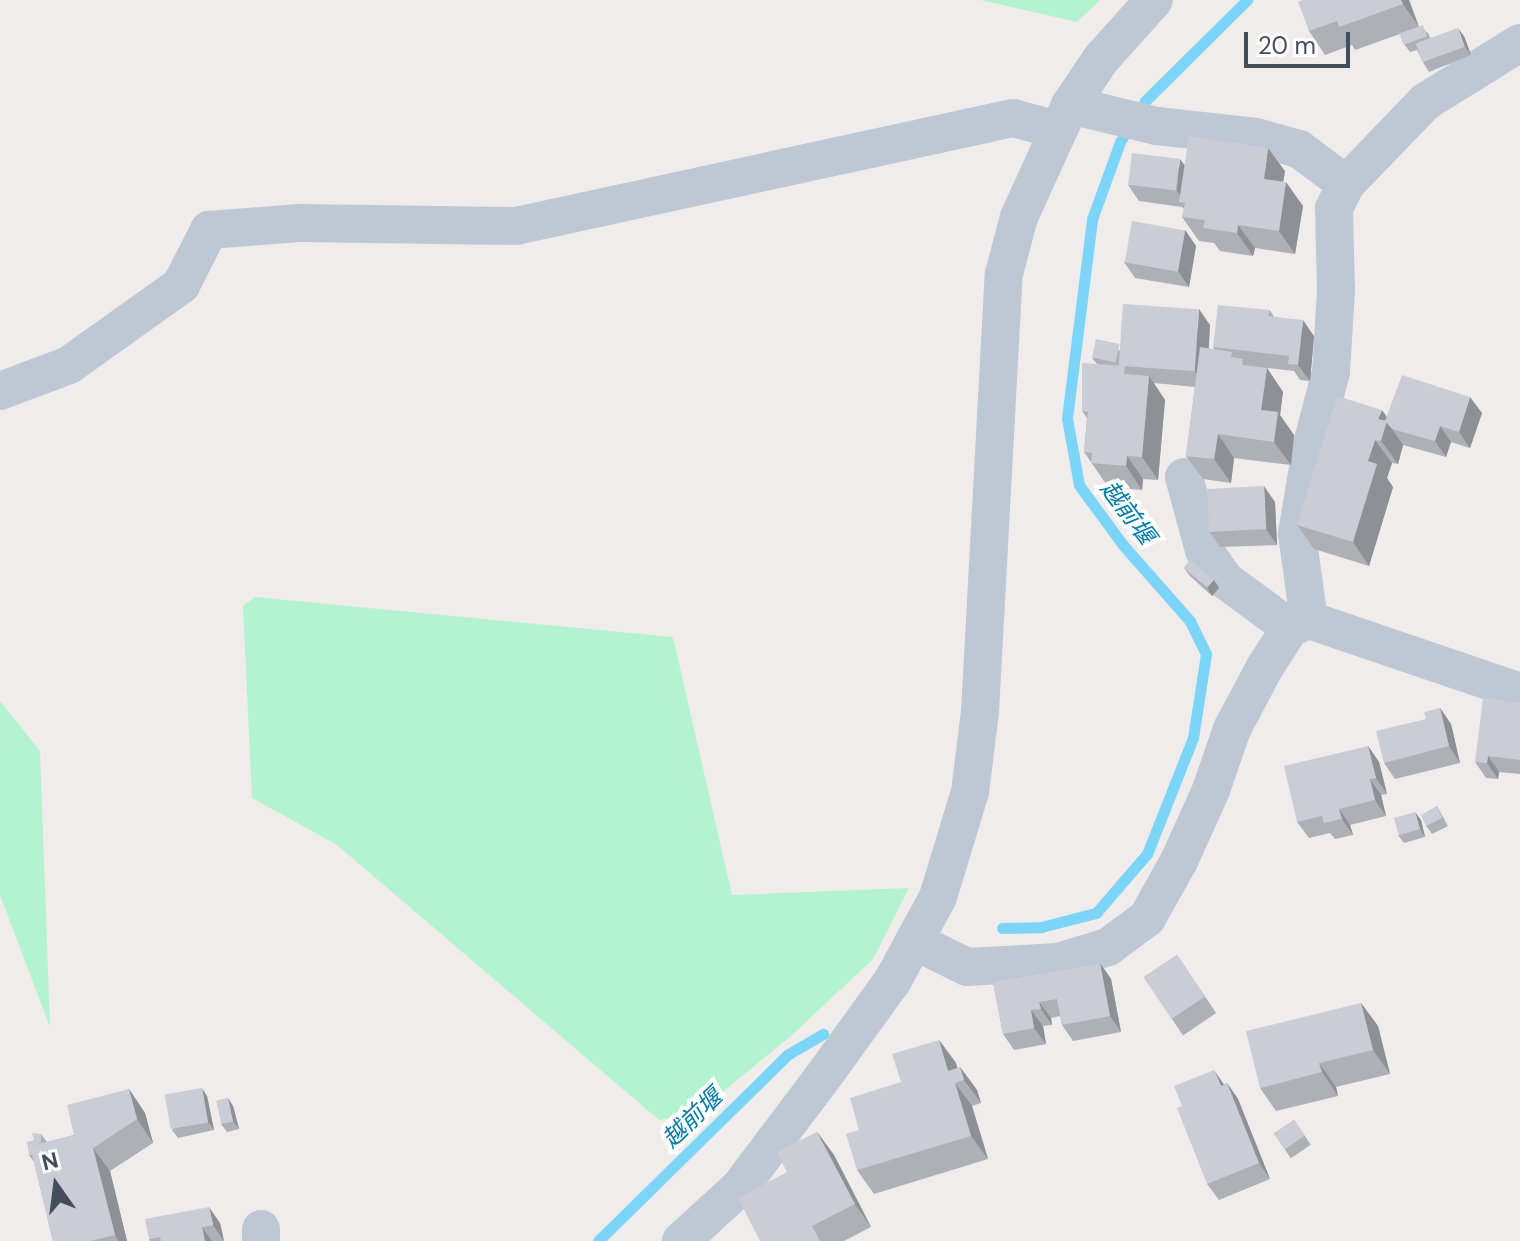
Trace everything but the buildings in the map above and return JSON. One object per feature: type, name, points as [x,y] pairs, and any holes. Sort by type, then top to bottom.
[{"type":"street","points":[[681,1241],[740,1187],[893,980],[938,897],[970,792],[980,712],[1004,274],[1019,217],[1064,117],[1101,59],[1154,0]]},
{"type":"street","points":[[914,941],[967,967],[1058,962],[1108,947],[1147,918],[1211,790],[1232,729],[1265,667],[1300,624],[1297,534],[1312,444],[1331,372],[1336,290],[1334,209],[1346,184],[1425,102],[1519,45]]},
{"type":"street","points":[[0,391],[69,365],[181,285],[209,230],[300,223],[516,226],[1013,118],[1113,115],[1157,126],[1256,137],[1299,149],[1346,184]]},
{"type":"street","points":[[1184,477],[1204,550],[1225,580],[1300,624],[1520,692]]},
{"type":"green space","points":[[981,0],[1100,0],[1077,22]]},
{"type":"green space","points":[[255,597],[673,637],[732,895],[909,888],[873,959],[792,1035],[695,1115],[659,1120],[337,845],[252,798],[243,606]]},
{"type":"green space","points":[[0,701],[40,751],[50,1027],[0,895]]},
{"type":"waterway","name":"越前堰","points":[[1002,928],[1041,927],[1096,913],[1147,854],[1193,738],[1206,654],[1190,621],[1123,545],[1079,485],[1067,418],[1092,219],[1120,142],[1145,101],[1247,0]]},
{"type":"waterway","name":"越前堰","points":[[598,1241],[787,1055],[823,1034]]}]
